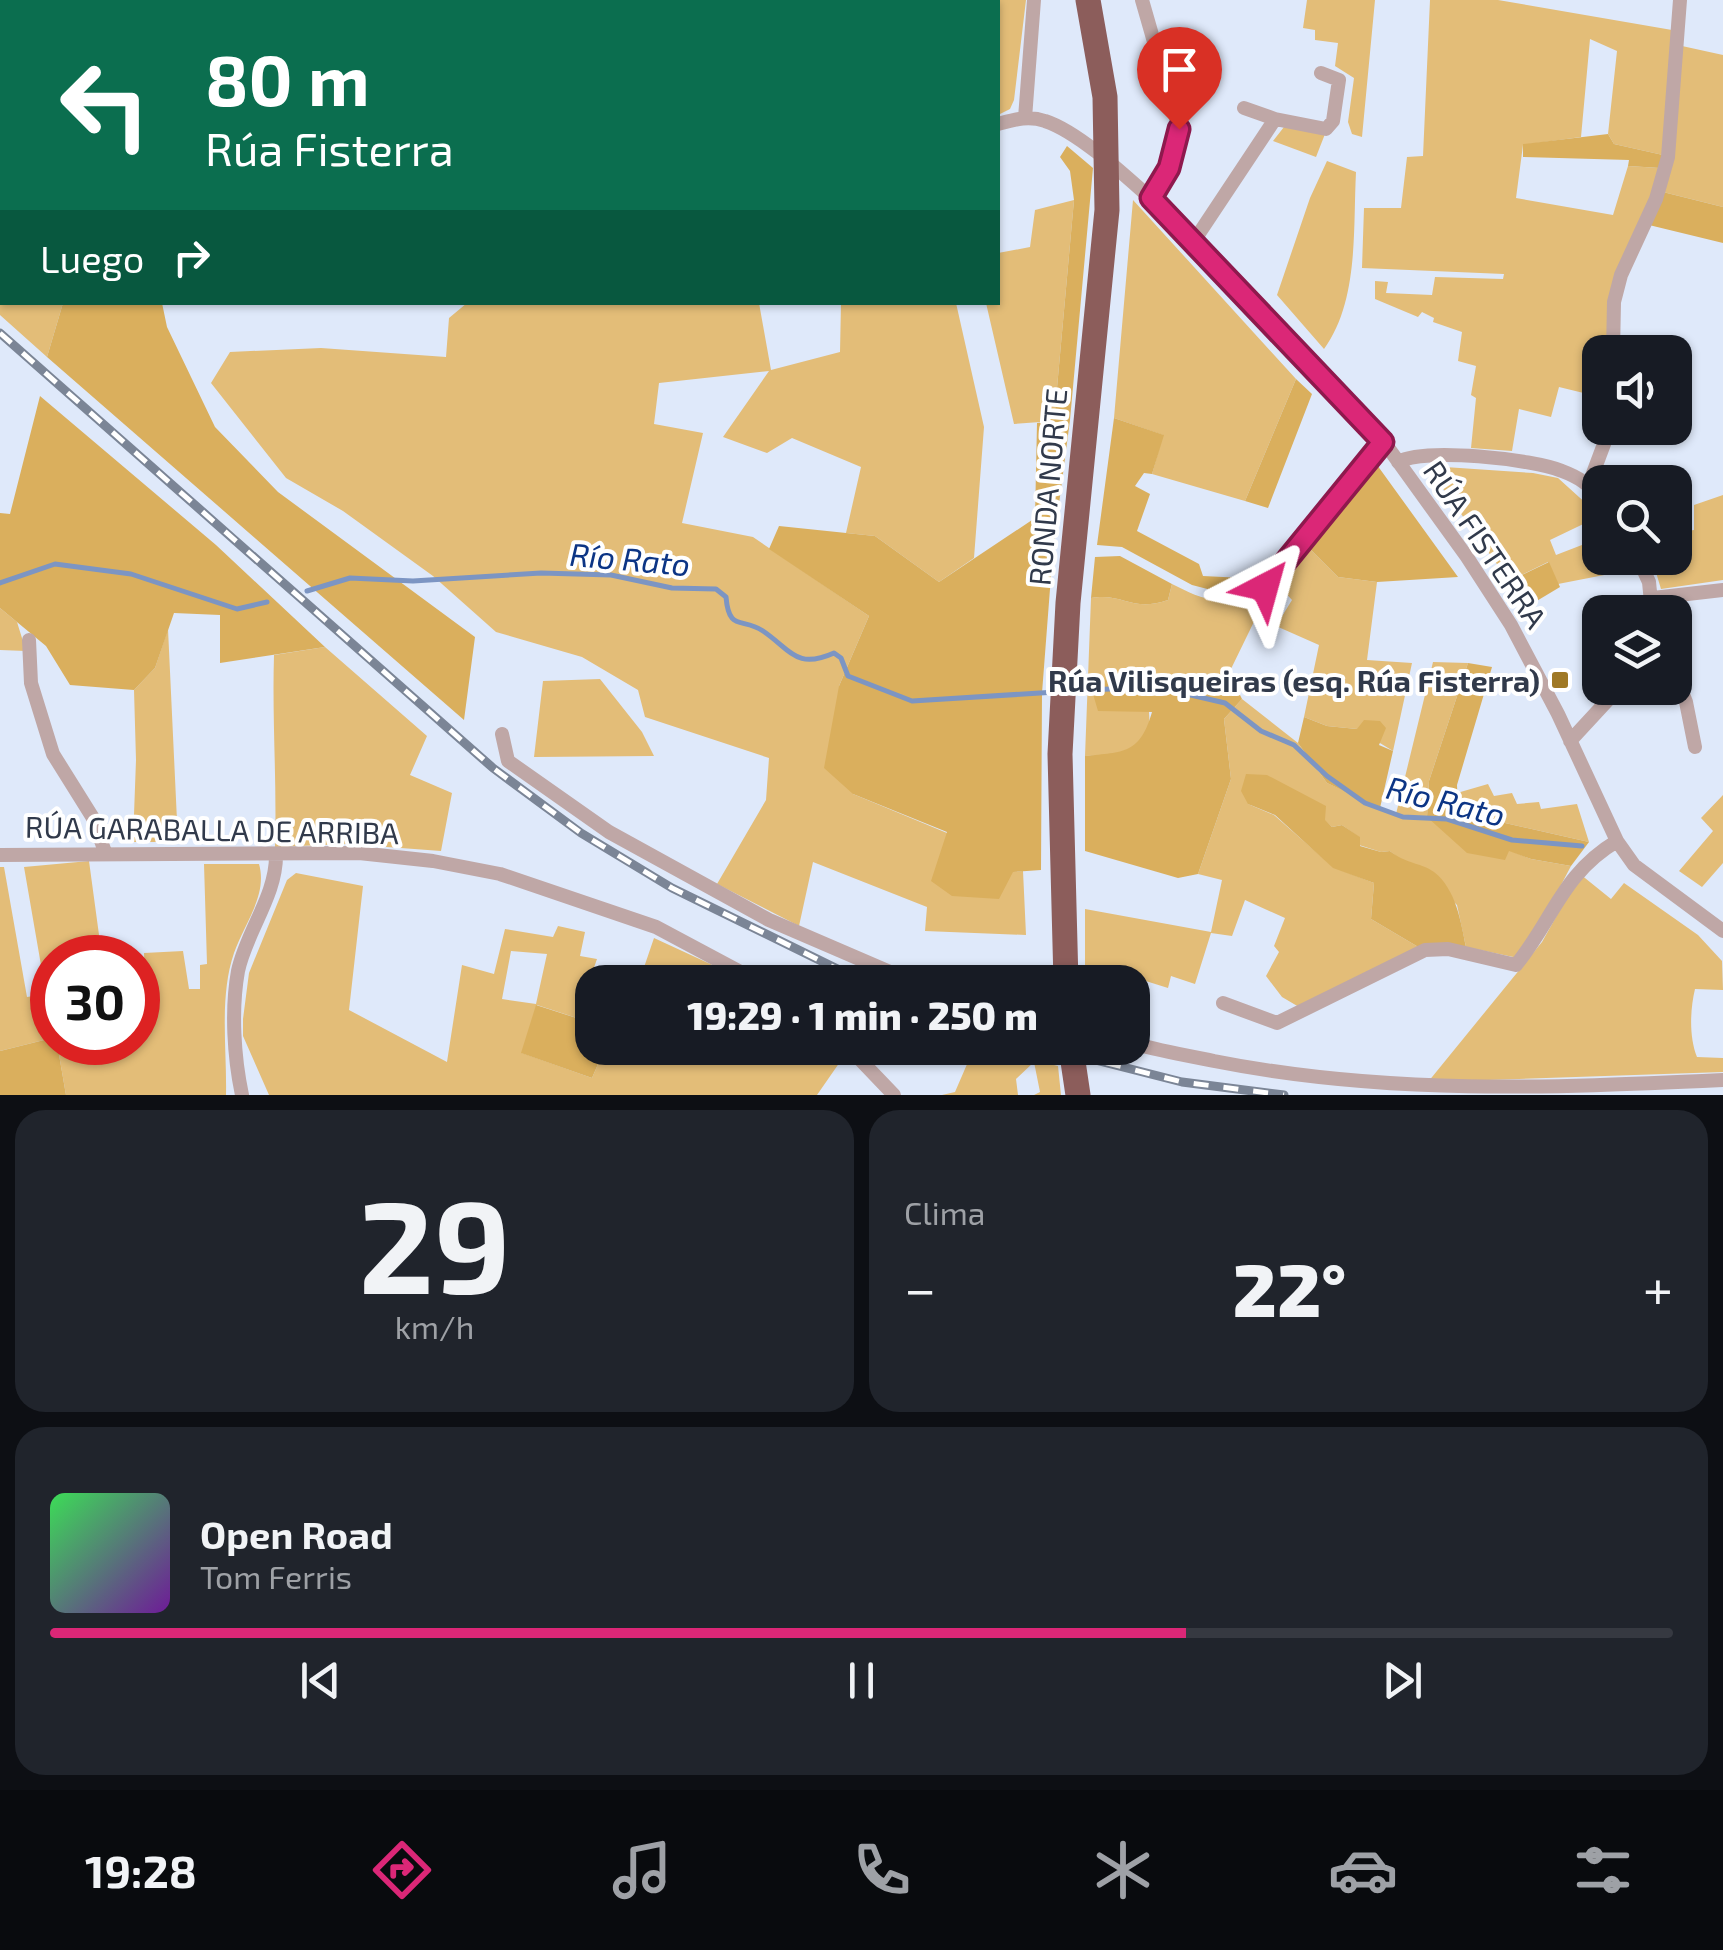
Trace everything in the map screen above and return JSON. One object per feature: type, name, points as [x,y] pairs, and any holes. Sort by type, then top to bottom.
[{"type":"highway","name":"RONDA NORTE","points":[[1066,965],[1060,754],[1068,603],[1107,210],[1104,97],[1088,0]]},
{"type":"highway","points":[[1074,1065],[1078,1095]]},
{"type":"street","points":[[1000,124],[1025,118],[1034,0]]},
{"type":"street","points":[[1142,0],[1179,129],[1169,168],[1146,194]]},
{"type":"street","points":[[1613,335],[1614,302],[1621,276],[1656,199],[1668,157],[1680,0]]},
{"type":"street","points":[[1244,108],[1274,119],[1326,129],[1333,120],[1339,80],[1321,73]]},
{"type":"street","name":"RÚA FISTERRA","points":[[1025,118],[1044,120],[1071,134],[1146,194],[1383,442],[1511,625],[1616,841],[1634,865],[1723,931]]},
{"type":"street","points":[[1194,241],[1274,119]]},
{"type":"street","points":[[1265,587],[1383,442]]},
{"type":"street","points":[[1398,462],[1418,455],[1534,462],[1582,481]]},
{"type":"street","points":[[1692,597],[1723,590]]},
{"type":"street","points":[[29,640],[32,682],[53,754],[93,818],[105,852]]},
{"type":"street","points":[[1570,741],[1603,705]]},
{"type":"street","points":[[1687,705],[1695,747]]},
{"type":"street","points":[[502,734],[508,761],[610,832],[769,920],[874,965]]},
{"type":"street","points":[[1223,1004],[1277,1023],[1426,950],[1448,948],[1516,965],[1572,877],[1592,856],[1616,841]]},
{"type":"street","name":"RÚA GARABALLA DE ARRIBA","points":[[0,855],[360,853],[433,861],[500,874],[656,928],[727,965]]},
{"type":"street","points":[[242,1095],[235,1032],[238,970],[264,902],[276,854]]},
{"type":"street","points":[[1150,1046],[1255,1070],[1358,1085],[1486,1089],[1723,1080]]},
{"type":"street","points":[[865,1065],[894,1095]]},
{"type":"shaded area","points":[[1000,0],[1026,0],[1014,100],[1010,109],[1000,114]]},
{"type":"shaded area","points":[[1307,0],[1375,0],[1362,137],[1352,134],[1348,122],[1354,78],[1335,66],[1338,43],[1315,40],[1315,30],[1303,28]]},
{"type":"shaded area","points":[[1430,0],[1498,0],[1672,30],[1663,155],[1614,144],[1608,134],[1617,51],[1590,39],[1581,137],[1523,145],[1516,198],[1613,215],[1628,166],[1660,168],[1656,187],[1622,263],[1611,335],[1582,335],[1582,393],[1559,387],[1551,417],[1519,409],[1512,451],[1471,448],[1476,398],[1471,395],[1476,366],[1458,361],[1462,332],[1433,322],[1434,318],[1422,312],[1418,317],[1375,299],[1375,281],[1388,282],[1386,293],[1432,295],[1435,277],[1503,279],[1504,274],[1362,268],[1364,208],[1401,208],[1407,157],[1423,156]]},
{"type":"shaded area","points":[[1682,46],[1723,55],[1723,207],[1663,192]]},
{"type":"shaded area","points":[[1284,127],[1325,134],[1316,157],[1273,141]]},
{"type":"shaded area","points":[[1608,134],[1614,144],[1663,155],[1660,168],[1628,166],[1629,160],[1523,157],[1523,144]]},
{"type":"shaded area","points":[[1067,146],[1093,168],[1042,693],[1041,870],[1013,872],[999,899],[952,896],[931,881],[947,832],[853,794],[824,768],[839,686],[869,616],[769,549],[779,526],[875,536],[939,582],[1035,518],[1037,423],[1054,421],[1074,200],[1070,171],[1060,157]]},
{"type":"shaded area","points":[[1327,161],[1356,172],[1349,287],[1335,330],[1324,349],[1277,295]]},
{"type":"shaded area","points":[[1663,192],[1723,207],[1723,243],[1649,225]]},
{"type":"shaded area","points":[[1074,200],[1054,421],[1014,424],[986,305],[1000,305],[1000,253],[1030,247],[1035,210]]},
{"type":"shaded area","points":[[1133,200],[1296,379],[1245,501],[1152,474],[1163,435],[1114,418]]},
{"type":"shaded area","points":[[0,305],[62,305],[47,357],[0,315]]},
{"type":"shaded area","points":[[62,305],[162,305],[167,327],[215,427],[278,492],[475,637],[464,720],[47,357]]},
{"type":"shaded area","points":[[465,305],[759,305],[771,370],[840,352],[841,305],[956,305],[984,427],[974,558],[939,582],[875,536],[846,533],[861,467],[792,438],[767,453],[723,437],[769,371],[659,383],[654,424],[703,433],[682,523],[753,537],[869,616],[839,686],[853,794],[947,833],[1013,872],[1023,871],[1026,935],[925,931],[927,907],[813,862],[799,926],[717,884],[766,800],[769,758],[645,717],[638,690],[582,657],[496,632],[433,576],[343,511],[286,478],[211,383],[230,352],[321,348],[446,357],[449,318]]},
{"type":"shaded area","points":[[1296,379],[1312,394],[1268,508],[1245,501]]},
{"type":"shaded area","points":[[40,396],[216,545],[325,647],[220,663],[220,615],[174,613],[155,668],[134,690],[70,685],[46,646],[0,608],[0,513],[10,514]]},
{"type":"shaded area","points":[[1114,418],[1164,435],[1152,474],[1144,473],[1135,486],[1150,494],[1137,531],[1199,564],[1203,576],[1243,578],[1243,585],[1219,592],[1192,585],[1122,547],[1097,545]]},
{"type":"shaded area","points":[[1372,458],[1458,577],[1377,582],[1338,577],[1306,545]]},
{"type":"shaded area","points":[[1430,466],[1533,473],[1558,478],[1582,500],[1582,525],[1550,540],[1556,555],[1582,545],[1582,575],[1604,575],[1558,584],[1548,562],[1509,581]]},
{"type":"shaded area","points":[[1723,495],[1723,580],[1661,589],[1657,575],[1692,575],[1694,505]]},
{"type":"shaded area","points":[[1306,545],[1338,577],[1377,582],[1367,660],[1412,663],[1393,751],[1357,729],[1327,726],[1304,717],[1319,645],[1276,626],[1292,600],[1280,587]]},
{"type":"shaded area","points":[[1120,556],[1172,584],[1168,600],[1145,604],[1091,598],[1095,557]]},
{"type":"shaded area","points":[[1549,562],[1560,587],[1525,608],[1509,581]]},
{"type":"shaded area","points":[[1172,584],[1213,600],[1253,594],[1266,597],[1229,673],[1139,675],[1149,718],[1144,738],[1126,752],[1085,756],[1091,598],[1156,603],[1168,600]]},
{"type":"shaded area","points":[[0,608],[17,622],[26,651],[0,650]]},
{"type":"shaded area","points":[[168,629],[178,842],[133,842],[134,690],[155,668]]},
{"type":"shaded area","points":[[325,647],[427,736],[410,775],[452,793],[441,851],[347,844],[275,847],[274,655]]},
{"type":"shaded area","points":[[1433,662],[1468,663],[1429,781],[1427,817],[1531,859],[1571,866],[1532,940],[1518,958],[1466,947],[1457,905],[1416,865],[1406,864],[1390,851],[1359,845],[1359,837],[1342,825],[1332,827],[1324,820],[1248,804],[1274,815],[1333,867],[1374,883],[1371,919],[1420,948],[1299,1007],[1282,997],[1266,976],[1279,952],[1274,946],[1285,918],[1245,900],[1232,936],[1211,933],[1195,984],[1171,976],[1168,988],[1150,982],[1150,965],[1085,965],[1085,909],[1211,932],[1222,880],[1198,874],[1231,779],[1224,719],[1242,699],[1298,743],[1327,783],[1396,814]]},
{"type":"shaded area","points":[[1468,663],[1492,667],[1457,785],[1458,808],[1589,842],[1571,866],[1509,851],[1505,860],[1467,853],[1427,817],[1429,781]]},
{"type":"shaded area","points":[[1229,673],[1242,699],[1224,719],[1231,779],[1198,874],[1178,878],[1085,851],[1085,756],[1129,748],[1142,736],[1152,712],[1098,711],[1088,677],[1129,683],[1138,675]]},
{"type":"shaded area","points":[[600,679],[642,732],[654,756],[534,757],[543,681]]},
{"type":"shaded area","points":[[1304,717],[1327,726],[1357,729],[1364,720],[1380,721],[1386,728],[1379,745],[1393,751],[1380,808],[1327,783],[1298,743]]},
{"type":"shaded area","points":[[1246,774],[1267,775],[1326,806],[1325,820],[1332,827],[1342,825],[1360,837],[1360,846],[1390,851],[1434,872],[1448,887],[1466,947],[1420,948],[1371,919],[1374,883],[1333,868],[1275,815],[1248,804],[1241,791]]},
{"type":"shaded area","points":[[1488,784],[1494,796],[1512,793],[1517,804],[1539,802],[1541,809],[1577,804],[1589,842],[1458,809],[1457,793]]},
{"type":"shaded area","points":[[1723,795],[1723,863],[1702,887],[1679,871],[1713,831],[1701,818]]},
{"type":"shaded area","points":[[89,861],[99,935],[36,935],[24,867]]},
{"type":"shaded area","points":[[204,864],[259,864],[258,898],[229,970],[226,1095],[66,1095],[61,1065],[160,1065],[160,952],[183,951],[189,989],[200,989],[200,965],[207,964]]},
{"type":"shaded area","points":[[0,867],[4,867],[27,997],[30,997],[30,1044],[0,1051]]},
{"type":"shaded area","points":[[296,873],[363,886],[349,1010],[447,1062],[462,965],[494,974],[505,929],[553,937],[558,926],[585,932],[580,956],[597,959],[595,965],[575,965],[575,1017],[537,1005],[522,1053],[592,1078],[598,1065],[838,1065],[817,1095],[269,1095],[243,1036],[249,973],[287,880]],"holes":[[[511,951],[547,954],[536,1004],[502,999]]]},
{"type":"shaded area","points":[[1580,874],[1611,899],[1624,883],[1698,935],[1722,961],[1723,990],[1695,989],[1691,1023],[1697,1057],[1723,1058],[1723,1072],[1428,1082],[1542,942]]},
{"type":"shaded area","points":[[654,938],[712,965],[645,965]]},
{"type":"shaded area","points":[[536,1005],[575,1018],[575,1065],[598,1065],[592,1078],[521,1053]]},
{"type":"shaded area","points":[[30,1044],[30,1065],[61,1065],[66,1095],[0,1095],[0,1051]]},
{"type":"shaded area","points":[[967,1065],[1031,1065],[1016,1079],[1018,1095],[942,1095],[955,1092]]},
{"type":"shaded area","points":[[1035,1065],[1058,1066],[1061,1095],[1034,1095],[1040,1092]]},
{"type":"waterway","name":"Río Rato","points":[[0,583],[55,564],[131,574],[237,609],[267,602]]},
{"type":"waterway","name":"Río Rato","points":[[307,591],[350,578],[413,581],[541,573],[611,575],[672,588],[716,589],[726,597],[733,619],[763,631],[795,656],[811,659],[834,653],[841,658],[848,676],[912,701],[1056,692]]},
{"type":"waterway","name":"Río Rato","points":[[1072,691],[1128,688],[1178,692],[1225,703],[1261,731],[1294,745],[1327,776],[1365,803],[1403,817],[1447,819],[1512,840],[1582,846]]},
{"type":"railway","points":[[0,333],[493,768],[581,833],[672,888],[829,965]]},
{"type":"railway","points":[[1115,1065],[1182,1082],[1284,1095]]},
{"type":"place","name":"Rúa Vilisqueiras (esq. Rúa Fisterra)","points":[[1560,680]]},
{"type":"route","points":[[1179,129],[1169,168],[1151,198],[1383,442],[1265,587]]}]
